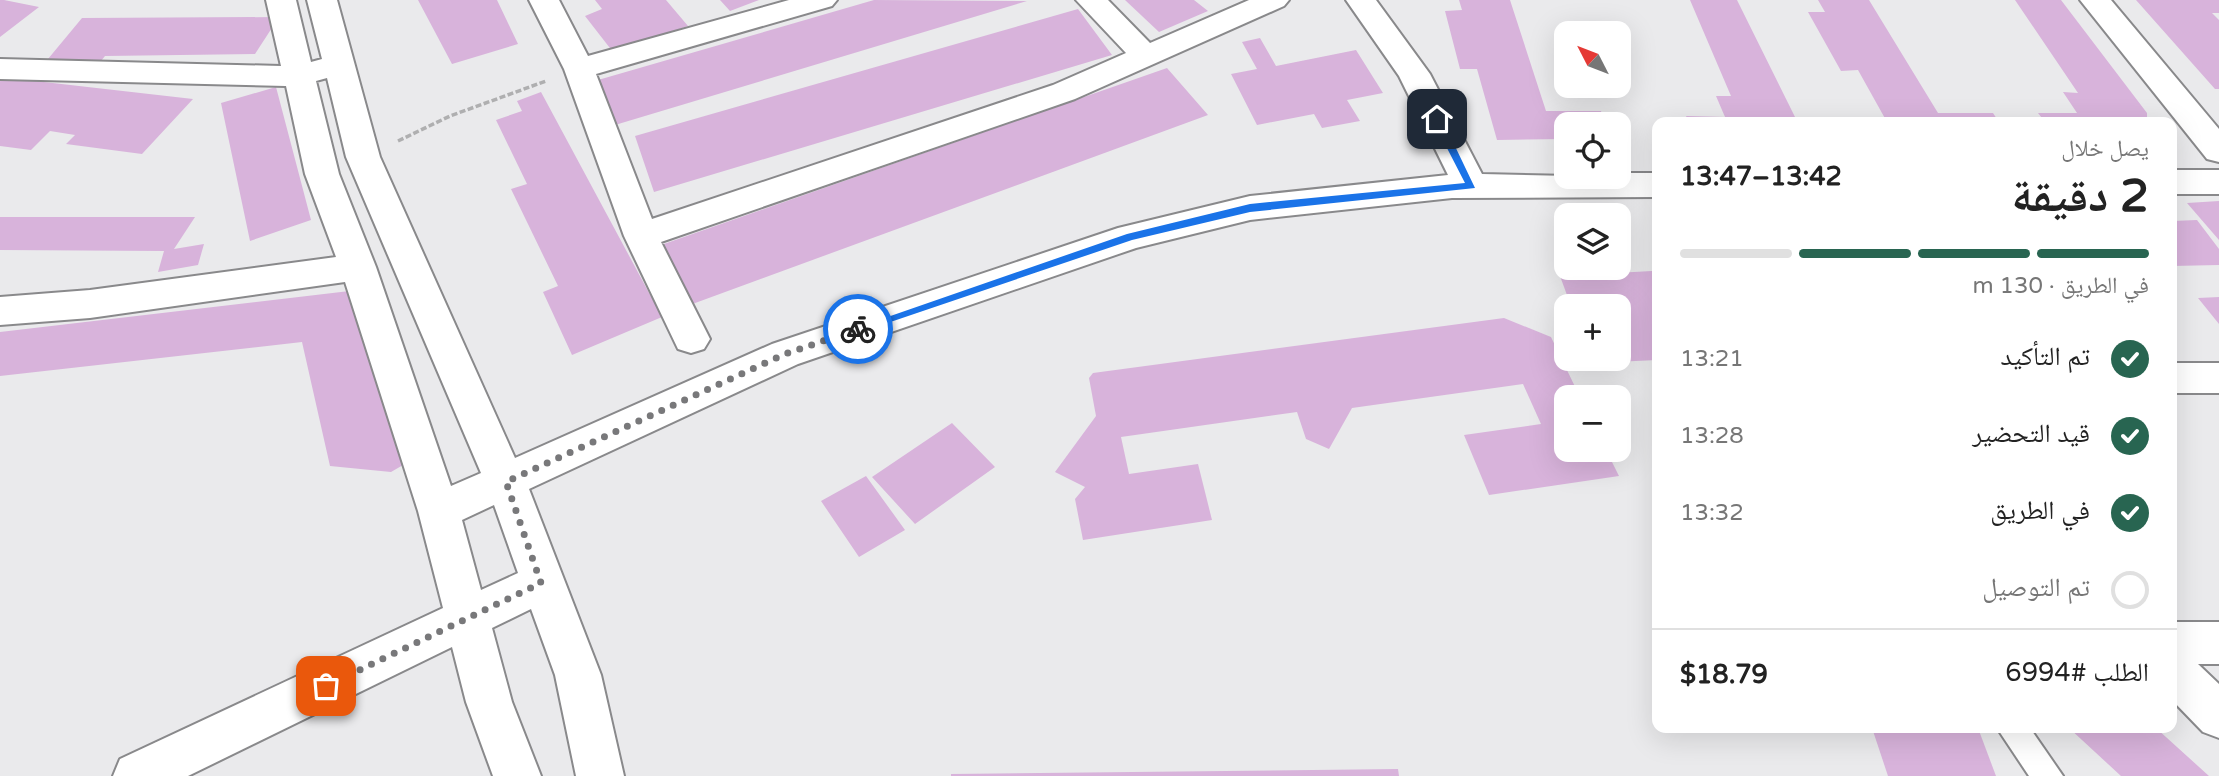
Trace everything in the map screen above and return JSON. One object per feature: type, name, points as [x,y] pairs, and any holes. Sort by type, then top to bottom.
[{"type":"street","points":[[281,0],[323,174],[358,267],[439,511],[489,702],[517,776]]},
{"type":"street","points":[[322,0],[363,158],[506,482],[541,583],[578,675],[600,776]]},
{"type":"street","points":[[544,0],[579,69],[640,236],[691,339]]},
{"type":"street","points":[[1091,0],[1147,57]]},
{"type":"street","points":[[640,236],[1064,92],[1274,0]]},
{"type":"street","points":[[1361,0],[1414,74],[1471,186]]},
{"type":"street","points":[[2095,0],[2219,151]]},
{"type":"street","points":[[579,69],[813,1]]},
{"type":"street","points":[[0,69],[299,76],[339,65]]},
{"type":"street","points":[[2177,182],[2219,182]]},
{"type":"street","points":[[439,511],[785,354],[1130,237],[1250,208],[1471,186],[1652,185]]},
{"type":"street","points":[[0,311],[90,304],[358,267]]},
{"type":"street","points":[[2177,378],[2219,378]]},
{"type":"street","points":[[137,776],[541,583]]},
{"type":"street","points":[[2177,643],[2219,643]]},
{"type":"street","points":[[2177,674],[2219,716]]},
{"type":"lane","points":[[2016,733],[2048,776]]},
{"type":"path","points":[[363,158],[450,116],[579,69]]},
{"type":"building","points":[[0,0],[4,0],[39,7],[0,37]]},
{"type":"building","points":[[418,0],[497,0],[518,44],[452,64]]},
{"type":"building","points":[[595,0],[666,0],[688,26],[613,52],[585,16],[602,9]]},
{"type":"building","points":[[720,0],[759,0],[730,11]]},
{"type":"building","points":[[874,0],[1027,1],[615,125],[598,80]]},
{"type":"building","points":[[1125,0],[1194,0],[1208,11],[1159,32]]},
{"type":"building","points":[[1459,0],[1510,0],[1546,111],[1601,112],[1554,112],[1554,139],[1497,140],[1477,69],[1460,69],[1445,11],[1462,10]]},
{"type":"building","points":[[1690,0],[1737,0],[1795,117],[1725,117],[1716,96],[1731,96]]},
{"type":"building","points":[[1818,0],[1869,0],[1938,113],[1993,113],[1996,117],[1884,117],[1858,70],[1841,71],[1808,12],[1825,12]]},
{"type":"building","points":[[2015,0],[2061,0],[2147,113],[2147,117],[2041,117],[2038,113],[2077,113],[2063,92],[2078,93]]},
{"type":"building","points":[[2136,0],[2219,0],[2219,13],[2212,13],[2219,20],[2219,89],[2215,89]]},
{"type":"building","points":[[1078,9],[1112,55],[654,192],[635,136]]},
{"type":"building","points":[[279,17],[255,54],[105,56],[93,71],[38,71],[82,18]]},
{"type":"building","points":[[1260,38],[1276,66],[1356,50],[1383,93],[1347,100],[1360,121],[1322,128],[1314,114],[1257,125],[1231,74],[1257,69],[1242,42]]},
{"type":"building","points":[[1167,68],[1208,115],[687,306],[661,245]]},
{"type":"building","points":[[0,77],[193,99],[142,154],[66,144],[75,135],[50,131],[31,150],[0,146]]},
{"type":"building","points":[[276,87],[311,220],[250,241],[221,103]]},
{"type":"building","points":[[541,92],[662,317],[572,355],[543,292],[558,286],[511,189],[527,184],[496,120],[522,111],[517,101]]},
{"type":"building","points":[[2219,201],[2219,240],[2187,203]]},
{"type":"building","points":[[0,217],[195,217],[174,249],[204,244],[198,265],[158,272],[164,251],[0,250]]},
{"type":"building","points":[[2197,220],[2219,249],[2219,265],[2177,266],[2177,221]]},
{"type":"building","points":[[1652,271],[1652,360],[1631,361],[1631,294],[1567,294],[1561,280],[1631,280],[1631,272]]},
{"type":"building","points":[[358,290],[410,461],[391,472],[330,466],[302,342],[0,376],[0,332]]},
{"type":"building","points":[[2219,297],[2219,324],[2198,298]]},
{"type":"building","points":[[1504,318],[1551,337],[1554,343],[1554,371],[1567,371],[1574,385],[1554,385],[1554,462],[1612,462],[1619,476],[1489,495],[1464,435],[1541,424],[1523,384],[1352,408],[1329,449],[1306,439],[1297,412],[1121,437],[1129,474],[1198,464],[1212,520],[1083,540],[1075,499],[1085,487],[1055,472],[1096,416],[1089,378],[1093,373]]},
{"type":"building","points":[[952,423],[995,467],[915,524],[872,477]]},
{"type":"building","points":[[866,476],[905,530],[859,557],[821,501]]},
{"type":"building","points":[[1874,733],[1980,733],[1996,776],[1888,776]]},
{"type":"building","points":[[2074,733],[2162,733],[2209,776],[2121,776]]},
{"type":"building","points":[[1398,769],[1399,776],[951,776],[951,774]]},
{"type":"way so far","points":[[326,686],[541,583],[506,482],[785,354],[858,329]]},
{"type":"route","points":[[858,329],[1130,237],[1250,208],[1471,186],[1437,119]]}]
